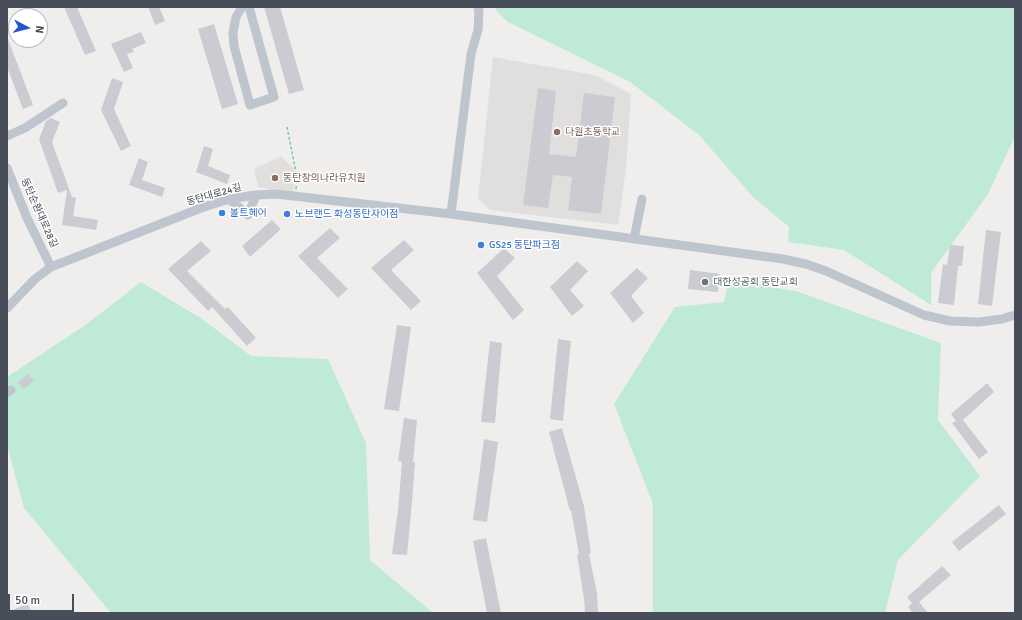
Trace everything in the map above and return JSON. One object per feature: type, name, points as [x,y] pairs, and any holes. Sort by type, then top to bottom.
[{"type":"street","points":[[242,7],[236,17],[233,33],[234,46],[250,105],[274,97],[249,7]]},
{"type":"street","points":[[451,214],[471,54],[478,30],[478,7]]},
{"type":"street","points":[[7,136],[25,128],[63,103]]},
{"type":"street","name":"동탄순환대로28길","points":[[7,168],[27,218],[51,267]]},
{"type":"street","name":"동탄대로24길","points":[[7,308],[35,279],[51,267],[201,208],[256,195],[276,194],[451,214],[783,259],[806,264],[826,271],[924,315],[950,321],[979,322],[1002,319],[1015,315]]},
{"type":"street","points":[[230,200],[248,215],[256,195]]},
{"type":"street","points":[[634,239],[642,199]]},
{"type":"path","points":[[286,127],[297,177],[296,196]]},
{"type":"shaded area","name":"다원초등학교","points":[[493,57],[595,75],[631,94],[626,169],[618,225],[490,210],[478,198]]},
{"type":"shaded area","name":"동탄창의나라유치원","points":[[281,156],[295,170],[293,195],[258,187],[254,169]]},
{"type":"green space","points":[[494,7],[1015,7],[1015,136],[988,194],[931,273],[931,305],[844,250],[788,242],[789,227],[753,197],[699,135],[630,82],[508,22]]},
{"type":"green space","points":[[729,281],[796,291],[941,343],[938,420],[980,476],[898,560],[885,613],[653,613],[653,504],[614,404],[675,307],[724,302]]},
{"type":"green space","points":[[141,282],[202,319],[251,356],[328,359],[366,443],[370,560],[433,613],[111,613],[24,508],[7,445],[7,377],[84,326]]},
{"type":"building","points":[[64,7],[77,7],[96,51],[85,55]]},
{"type":"building","points":[[148,7],[159,7],[165,21],[155,25]]},
{"type":"building","points":[[264,7],[280,7],[304,90],[289,94]]},
{"type":"building","points":[[214,24],[238,104],[222,109],[198,29]]},
{"type":"building","points":[[141,32],[146,43],[132,49],[134,52],[127,54],[133,68],[124,72],[111,44]]},
{"type":"building","points":[[8,39],[8,48],[11,48],[33,105],[23,109],[7,67]]},
{"type":"building","points":[[112,78],[123,82],[114,109],[131,146],[121,151],[101,110]]},
{"type":"building","points":[[538,88],[556,91],[549,154],[576,157],[584,93],[615,97],[601,214],[568,210],[572,177],[553,175],[548,208],[523,205]]},
{"type":"building","points":[[51,118],[60,122],[52,142],[72,197],[76,198],[73,216],[98,220],[96,230],[62,225],[67,190],[58,193],[39,139],[46,121]]},
{"type":"building","points":[[204,146],[213,149],[208,166],[230,175],[227,184],[196,172]]},
{"type":"building","points":[[139,158],[148,162],[142,180],[165,188],[162,197],[129,185]]},
{"type":"building","points":[[272,220],[281,229],[250,257],[242,246]]},
{"type":"building","points":[[330,228],[340,238],[317,258],[348,289],[338,298],[298,256]]},
{"type":"building","points":[[986,230],[1001,232],[992,306],[978,304]]},
{"type":"building","points":[[404,240],[414,250],[391,270],[421,301],[411,310],[371,268]]},
{"type":"building","points":[[201,241],[211,251],[187,271],[225,309],[228,307],[256,338],[247,346],[212,307],[208,311],[168,269]]},
{"type":"building","points":[[950,245],[964,246],[962,266],[958,266],[954,305],[938,303],[943,264],[947,265]]},
{"type":"building","points":[[504,248],[515,258],[497,276],[524,310],[513,320],[477,273]]},
{"type":"building","points":[[577,261],[588,271],[570,290],[584,306],[572,316],[550,287]]},
{"type":"building","points":[[637,268],[648,278],[631,296],[644,313],[633,323],[610,293]]},
{"type":"building","points":[[690,270],[720,274],[718,292],[688,289]]},
{"type":"building","points":[[397,325],[411,327],[399,411],[384,409]]},
{"type":"building","points":[[558,339],[571,341],[563,421],[550,419]]},
{"type":"building","points":[[490,341],[502,343],[495,423],[481,422]]},
{"type":"building","points":[[28,374],[34,381],[24,389],[18,382]]},
{"type":"building","points":[[987,383],[994,392],[963,420],[988,452],[979,459],[952,423],[956,421],[951,414]]},
{"type":"building","points":[[404,418],[417,420],[407,555],[392,554],[398,510],[402,462],[398,461]]},
{"type":"building","points":[[562,428],[584,506],[591,553],[589,554],[597,593],[598,613],[585,613],[577,554],[579,554],[571,510],[570,511],[549,432]]},
{"type":"building","points":[[484,439],[498,442],[487,522],[473,520]]},
{"type":"building","points":[[999,505],[1006,514],[959,551],[952,542]]},
{"type":"building","points":[[486,538],[501,613],[487,613],[473,541]]},
{"type":"building","points":[[942,566],[951,575],[919,602],[928,613],[913,613],[908,607],[912,603],[907,597]]},
{"type":"building","points":[[28,604],[32,613],[7,613],[7,612]]},
{"type":"place","name":"다원초등학교","points":[[557,132]]},
{"type":"place","name":"동탄창의나라유치원","points":[[275,178]]},
{"type":"place","name":"볼트헤어","points":[[222,213]]},
{"type":"place","name":"노브랜드 화성동탄자이점","points":[[287,214]]},
{"type":"place","name":"GS25 동탄파크점","points":[[481,245]]},
{"type":"place","name":"대한성공회 동탄교회","points":[[705,282]]}]
